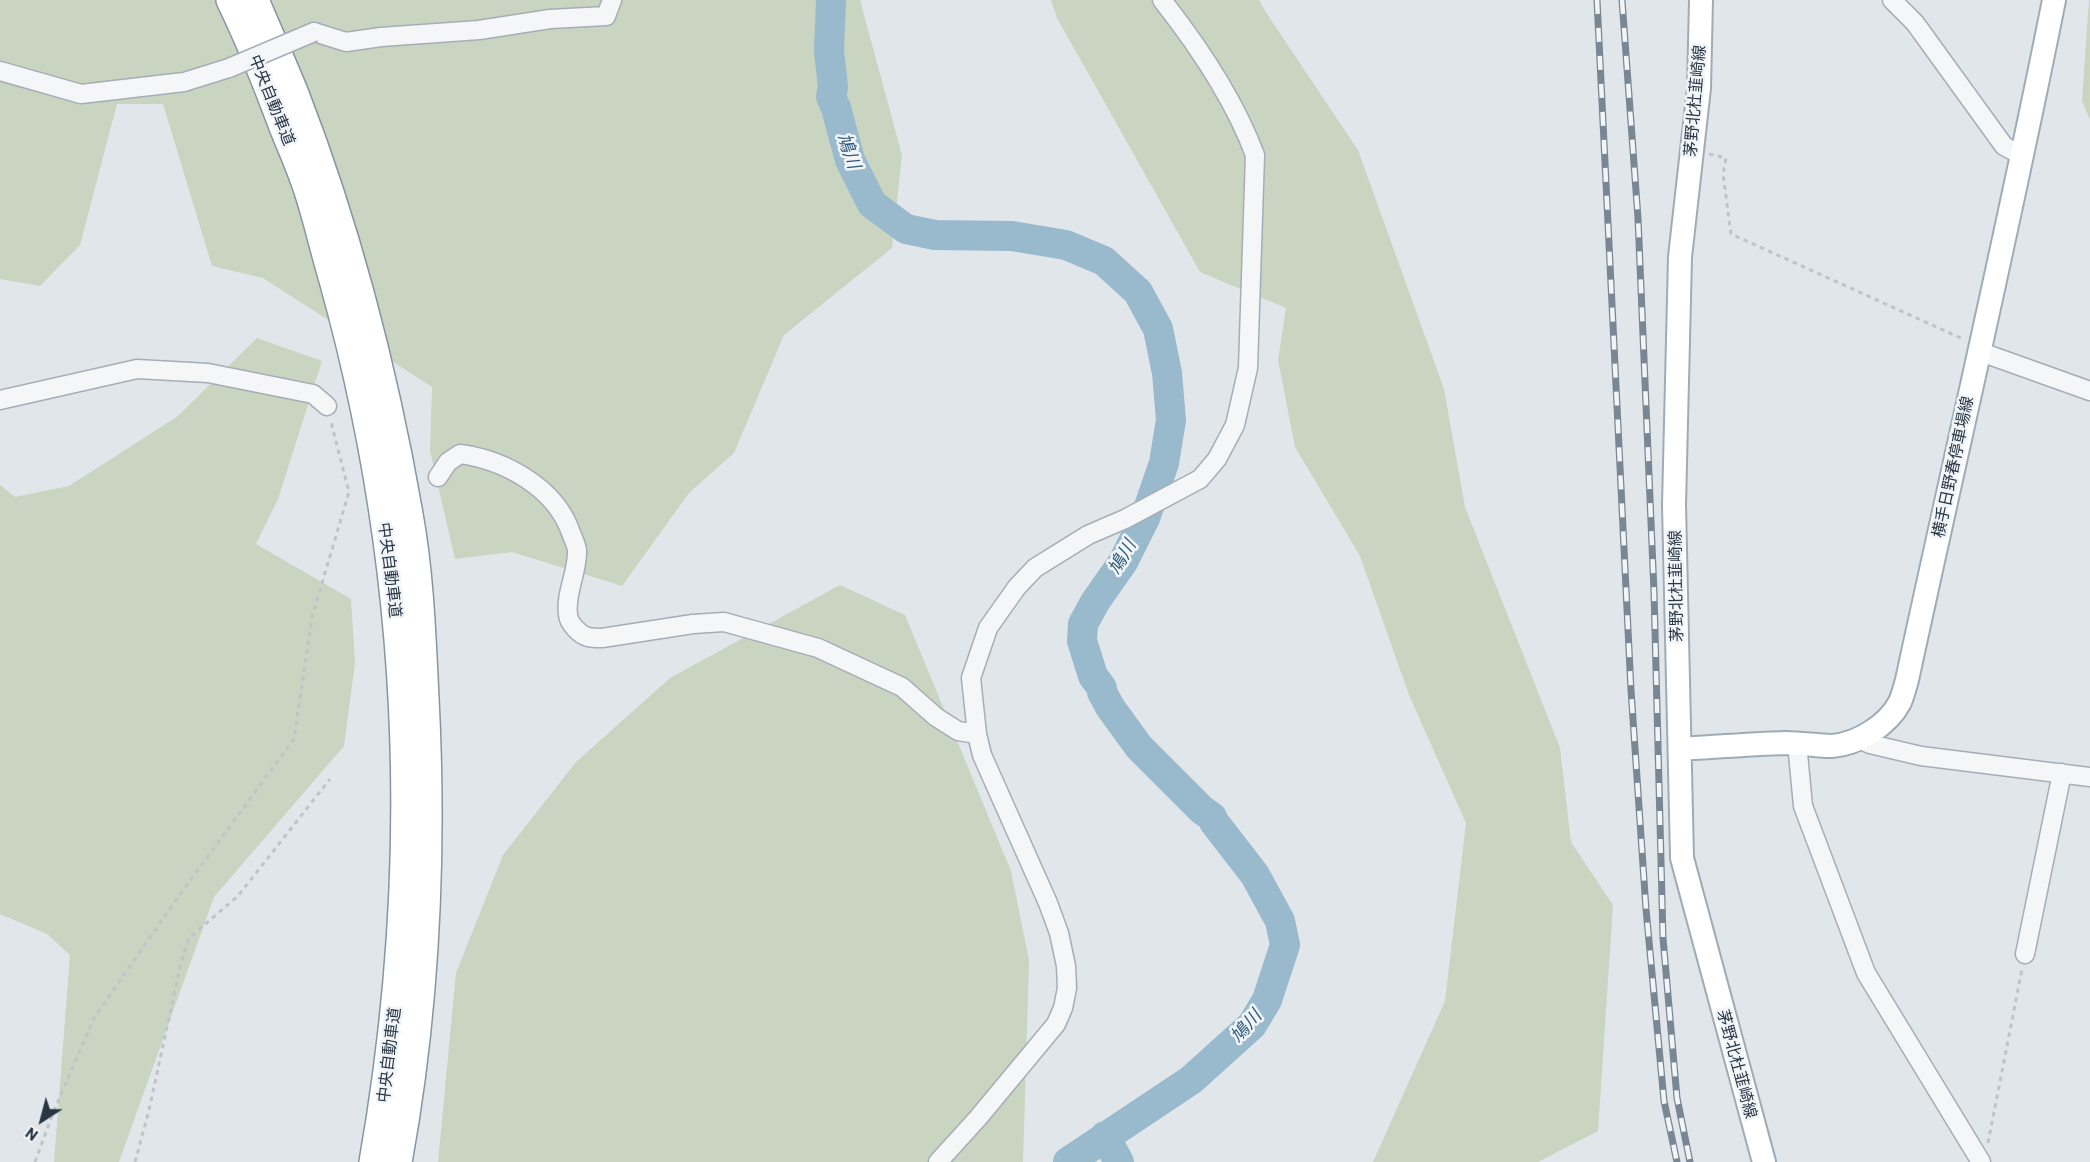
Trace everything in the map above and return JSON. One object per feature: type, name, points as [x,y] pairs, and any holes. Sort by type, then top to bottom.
[{"type":"highway","name":"中央自動車道","points":[[231,0],[273,99],[307,188],[345,326],[368,424],[397,612],[405,746],[405,851],[398,987],[385,1097],[373,1162]]},
{"type":"highway","name":"中央自動車道","points":[[255,0],[295,94],[343,235],[367,323],[409,516],[421,614],[428,745],[429,850],[422,991],[410,1101],[399,1162]]},
{"type":"main road","name":"茅野北杜韮崎線","points":[[1701,0],[1700,88],[1680,257],[1674,505],[1682,858],[1764,1162]]},
{"type":"main road","name":"横手日野春停車場線","points":[[1680,749],[1797,743],[1832,746],[1846,744],[1875,729],[1889,716],[1899,702],[1907,680],[2023,156],[2054,0]]},
{"type":"street","points":[[0,71],[81,94],[184,82],[229,68],[314,32],[346,42],[381,37],[479,30],[550,20],[606,16],[612,0]]},
{"type":"street","points":[[938,1162],[978,1119],[1056,1024],[1063,1008],[1067,988],[1066,966],[1059,933],[1044,893],[990,776],[977,734],[971,678],[988,628],[1017,587],[1035,568],[1088,535],[1125,519],[1200,479],[1217,459],[1235,425],[1248,368],[1255,155],[1245,127],[1215,76],[1162,0]]},
{"type":"street","points":[[1892,0],[1915,23],[2004,146],[2023,156]]},
{"type":"street","points":[[1979,348],[2090,391]]},
{"type":"street","points":[[0,400],[137,369],[208,373],[313,394],[327,406]]},
{"type":"street","points":[[438,477],[448,462],[460,454],[479,456],[520,474],[552,500],[569,527],[577,548],[567,617],[575,629],[587,637],[602,638],[693,624],[724,622],[827,652],[902,687],[936,717],[958,731],[977,734]]},
{"type":"street","points":[[1859,739],[1870,744],[1922,756],[2090,777]]},
{"type":"street","points":[[1797,743],[1803,806],[1866,972],[1984,1156]]},
{"type":"street","points":[[2025,954],[2062,773]]},
{"type":"path","points":[[1706,163],[1708,145]]},
{"type":"path","points":[[1708,154],[1726,158],[1723,174],[1731,234],[1979,348]]},
{"type":"path","points":[[35,1162],[53,1113],[94,1018],[178,897],[294,739],[312,617],[349,492],[327,406]]},
{"type":"path","points":[[135,1162],[149,1110],[181,963],[189,938],[238,896],[330,779]]},
{"type":"path","points":[[1984,1156],[2025,954]]},
{"type":"green space","points":[[0,0],[860,0],[902,155],[892,248],[784,335],[734,453],[689,493],[622,586],[512,552],[455,559],[430,451],[432,387],[263,278],[212,266],[163,104],[117,104],[80,245],[40,286],[0,279]]},
{"type":"green space","points":[[1051,0],[1259,0],[1358,150],[1444,389],[1465,507],[1560,748],[1571,842],[1613,905],[1598,1131],[1538,1162],[1373,1162],[1445,1001],[1466,823],[1409,695],[1360,556],[1295,447],[1278,360],[1286,308],[1200,272],[1057,18]]},
{"type":"green space","points":[[2090,0],[2090,120],[2082,101]]},
{"type":"green space","points":[[257,338],[322,361],[278,499],[256,544],[351,599],[355,663],[344,746],[214,897],[119,1162],[54,1162],[70,955],[47,934],[0,914],[0,485],[15,497],[69,486],[178,416]]},
{"type":"green space","points":[[840,585],[905,615],[1011,871],[1029,960],[1023,1162],[438,1162],[456,973],[503,855],[576,762],[670,678]]},
{"type":"waterway","name":"鳩川","points":[[831,0],[829,51],[833,87],[831,97],[850,160],[872,204],[906,229],[935,235],[1012,236],[1066,245],[1104,261],[1138,292],[1158,329],[1167,373],[1171,420],[1164,463],[1145,518],[1123,562],[1095,602],[1083,624],[1082,641],[1093,676],[1102,688],[1110,707],[1139,747],[1202,810],[1212,817],[1255,875],[1280,921],[1285,945],[1267,1000],[1252,1025],[1191,1080],[1068,1162]]},
{"type":"waterway","points":[[1105,1136],[1119,1162]]},
{"type":"railway","points":[[1597,0],[1631,690],[1646,909],[1664,1101],[1677,1162]]},
{"type":"railway","points":[[1622,0],[1638,218],[1654,592],[1663,938],[1677,1098],[1690,1162]]}]
